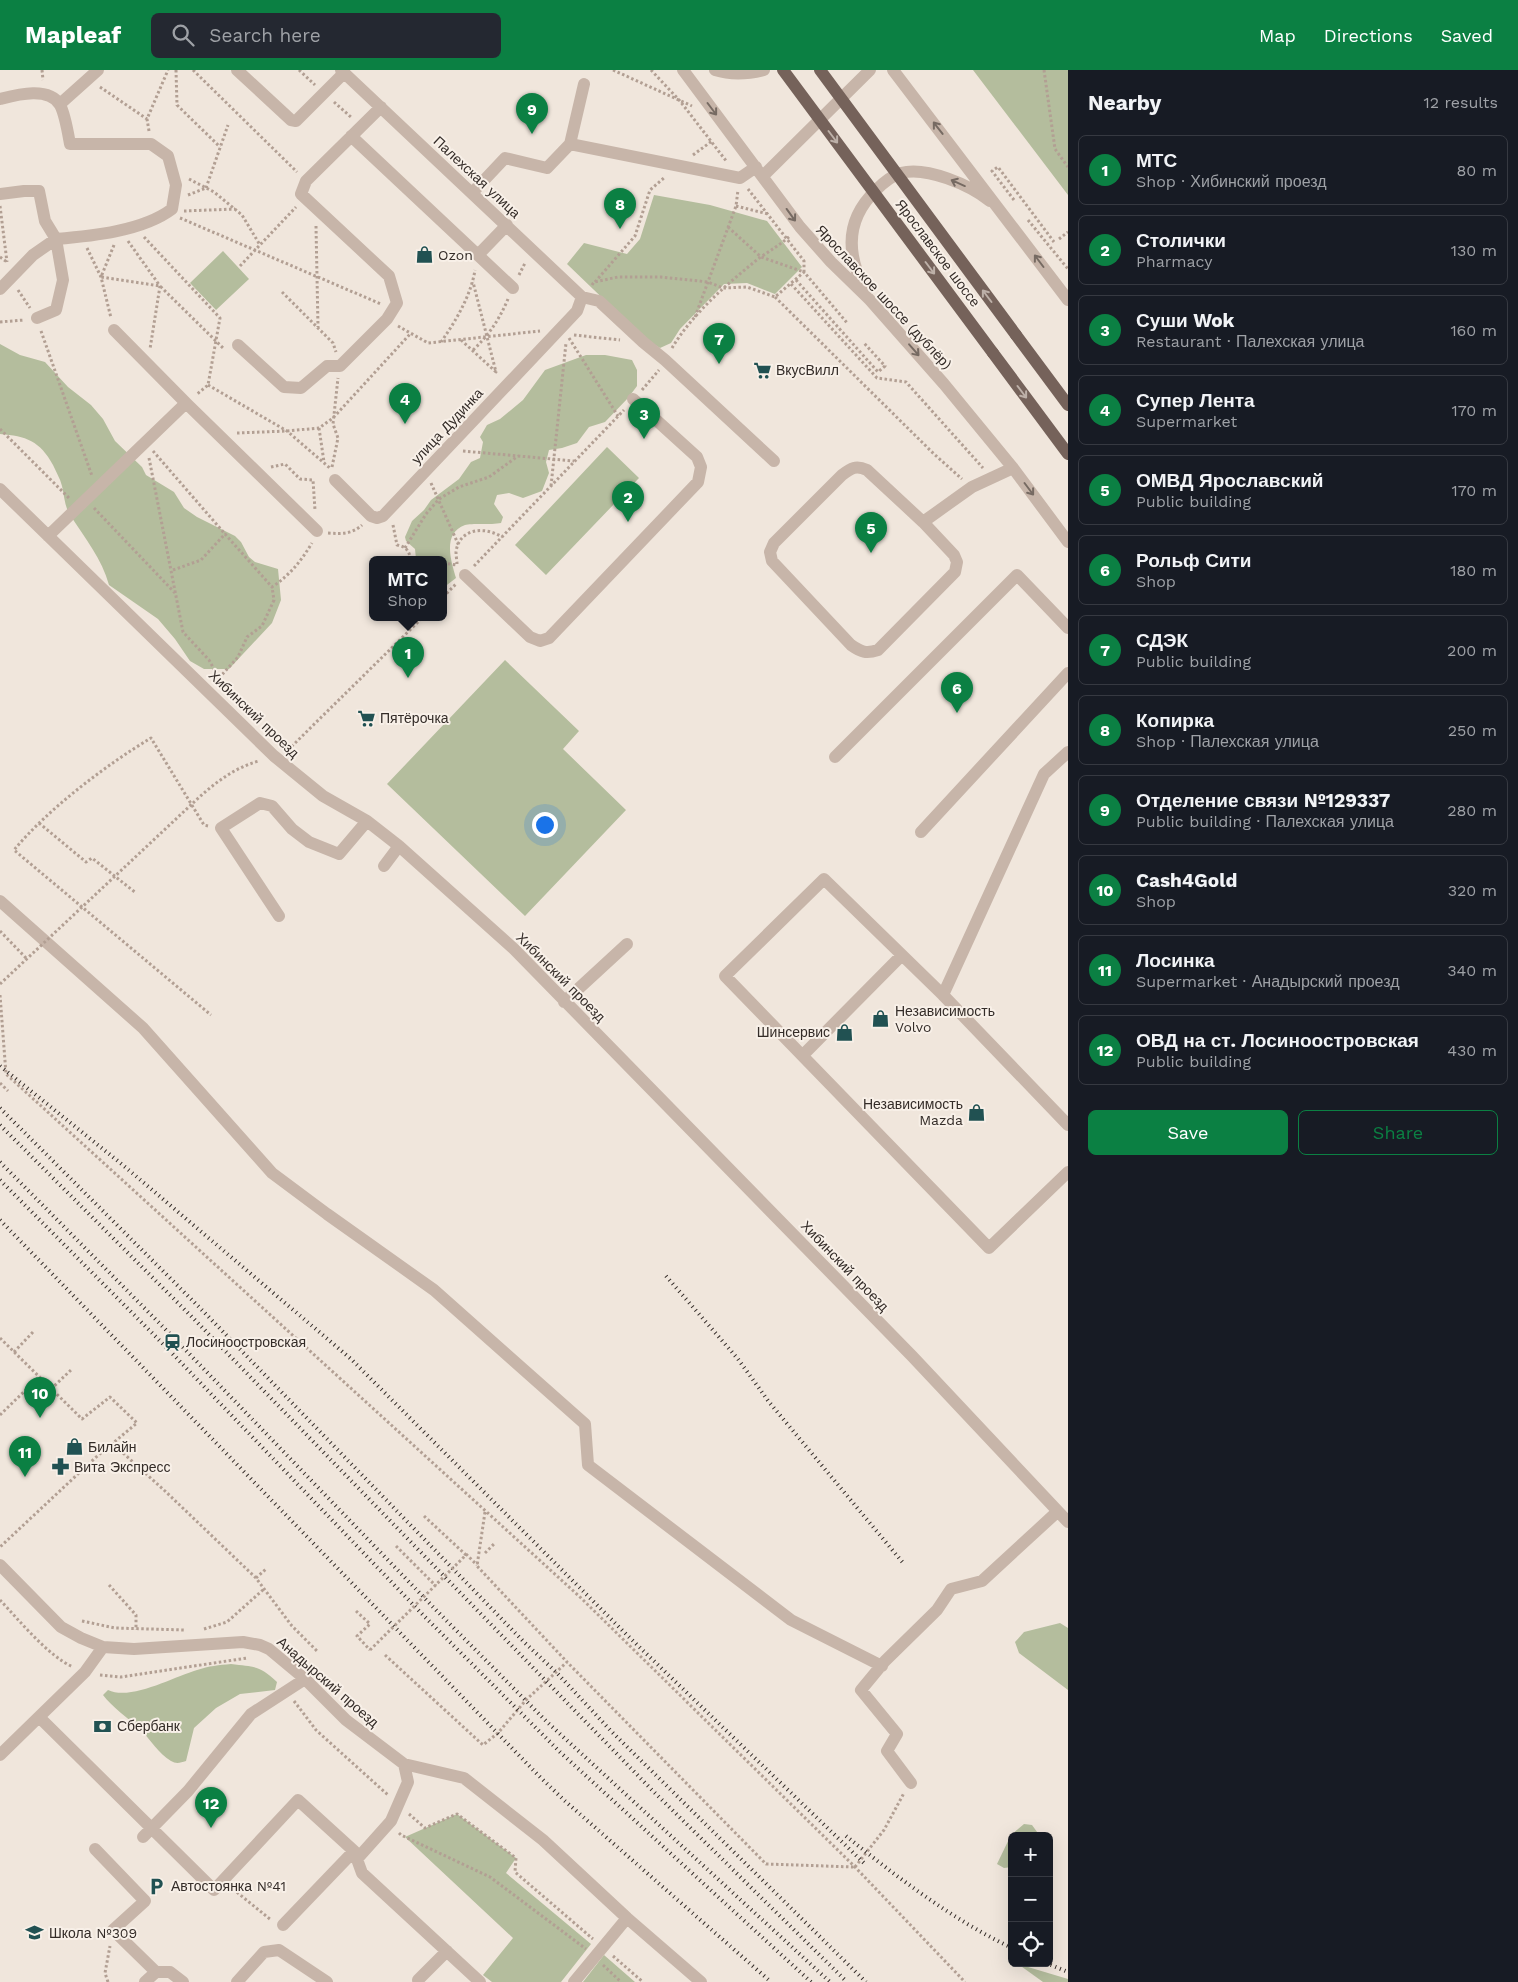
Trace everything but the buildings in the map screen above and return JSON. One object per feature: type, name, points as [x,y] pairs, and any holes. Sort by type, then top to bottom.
[{"type":"main road","name":"Ярославское шоссе","points":[[783,70],[1068,454]]},
{"type":"main road","name":"Ярославское шоссе","points":[[820,70],[1068,405]]},
{"type":"street","points":[[237,70],[291,120],[296,121],[342,71]]},
{"type":"street","name":"Ярославское шоссе (дублёр)","points":[[683,70],[800,227],[831,262],[870,300],[944,384],[1013,468],[1068,542]]},
{"type":"street","points":[[715,70],[724,73],[750,73],[764,70]]},
{"type":"street","points":[[570,144],[740,178],[759,171],[870,70]]},
{"type":"street","points":[[893,70],[1000,208],[1068,300]]},
{"type":"street","name":"Палехская улица","points":[[342,71],[582,297]]},
{"type":"street","points":[[60,104],[93,74]]},
{"type":"street","points":[[472,193],[505,158],[547,168],[570,144],[584,84]]},
{"type":"street","points":[[0,99],[20,94],[37,93],[50,97],[60,104],[70,144],[151,144],[168,156],[176,185],[172,209],[163,216],[120,230],[56,239],[33,255],[0,288]]},
{"type":"street","points":[[238,345],[284,387],[301,388],[327,366],[340,366],[390,314],[398,303],[389,276],[301,194],[306,181],[381,107]]},
{"type":"street","points":[[352,136],[513,288]]},
{"type":"street","points":[[870,300],[860,281],[853,259],[852,235],[856,217],[866,200],[885,181],[901,173],[920,172],[935,175],[956,182],[982,195],[1000,208]]},
{"type":"street","points":[[0,194],[24,190],[39,191],[45,221],[56,239],[63,280],[58,302],[56,310],[37,318]]},
{"type":"street","points":[[478,255],[507,225]]},
{"type":"street","points":[[582,297],[599,301],[774,460]]},
{"type":"street","name":"улица Дудинка","points":[[371,516],[377,518],[384,516],[445,450],[564,330],[577,310],[582,297]]},
{"type":"street","points":[[114,330],[317,531]]},
{"type":"street","points":[[461,570],[530,637],[540,641],[549,638],[698,482],[701,467],[697,457],[633,399]]},
{"type":"street","points":[[48,536],[186,403]]},
{"type":"street","points":[[860,467],[867,470],[922,522],[954,555],[957,562],[954,572],[878,650],[870,653],[860,652],[851,645],[772,561],[770,552],[774,543],[842,475],[852,468],[860,467]]},
{"type":"street","points":[[922,522],[972,487],[1013,468]]},
{"type":"street","points":[[333,474],[371,516]]},
{"type":"street","name":"Хибинский проезд","points":[[0,490],[274,756],[323,796],[368,821],[399,846],[514,949],[905,1348],[1068,1522]]},
{"type":"street","points":[[835,757],[1016,575],[1068,628]]},
{"type":"street","points":[[921,832],[1068,673]]},
{"type":"street","points":[[943,995],[1044,774],[1068,752]]},
{"type":"street","points":[[279,916],[221,828],[260,803],[272,806],[292,829],[309,842],[339,854],[368,821]]},
{"type":"street","points":[[384,866],[399,846]]},
{"type":"street","points":[[1068,1124],[943,995],[824,879],[725,976],[989,1248],[1068,1172]]},
{"type":"street","points":[[0,901],[143,1028],[272,1173],[434,1290],[585,1424],[588,1465],[791,1620],[882,1666]]},
{"type":"street","points":[[564,1002],[627,944]]},
{"type":"street","points":[[803,1055],[902,955]]},
{"type":"street","points":[[911,1783],[887,1751],[897,1734],[861,1690],[902,1643],[937,1610],[951,1589],[982,1581],[1058,1512]]},
{"type":"street","name":"Анадырский проезд","points":[[0,1565],[62,1627],[81,1638],[104,1647],[134,1649],[234,1643],[260,1644],[269,1648],[346,1720],[404,1764],[464,1778],[543,1840],[627,1918],[701,1982]]},
{"type":"street","points":[[1,1752],[84,1672],[104,1647]]},
{"type":"street","points":[[148,1833],[188,1791],[251,1714],[305,1680]]},
{"type":"street","points":[[39,1717],[148,1833],[214,1890],[298,1800],[355,1855],[362,1873],[480,1982]]},
{"type":"street","points":[[283,1926],[392,1821],[408,1782],[404,1764]]},
{"type":"street","points":[[95,1849],[145,1901],[113,1930],[156,1972]]},
{"type":"street","points":[[574,1982],[627,1918]]},
{"type":"street","points":[[237,1982],[264,1952],[278,1950],[327,1982]]},
{"type":"street","points":[[418,1980],[447,1951]]},
{"type":"street","points":[[145,1982],[156,1972],[170,1972],[182,1982]]},
{"type":"path","points":[[151,144],[147,119],[168,70]]},
{"type":"path","points":[[176,70],[177,105],[220,147]]},
{"type":"path","points":[[193,70],[306,181]]},
{"type":"path","points":[[613,70],[680,101],[716,114]]},
{"type":"path","points":[[1044,70],[1055,149],[1068,167]]},
{"type":"path","points":[[93,74],[147,119]]},
{"type":"path","points":[[228,125],[206,188],[242,215],[260,245]]},
{"type":"path","points":[[582,297],[635,236],[650,190],[712,141]]},
{"type":"path","points":[[1014,200],[992,171],[998,167],[1054,242]]},
{"type":"path","points":[[694,320],[736,206],[740,178]]},
{"type":"path","points":[[240,266],[306,198]]},
{"type":"path","points":[[0,205],[10,278],[37,318],[97,490]]},
{"type":"path","points":[[736,206],[768,215]]},
{"type":"path","points":[[316,208],[318,328]]},
{"type":"path","points":[[168,212],[235,209]]},
{"type":"path","points":[[168,212],[317,277],[390,314],[412,334],[428,343],[564,330],[643,342]]},
{"type":"path","points":[[1028,220],[1068,269]]},
{"type":"path","points":[[134,226],[203,297],[220,318],[208,385],[186,403]]},
{"type":"path","points":[[728,227],[760,257],[804,272],[848,324]]},
{"type":"path","points":[[447,591],[461,570],[502,537],[618,416],[657,373],[679,336],[723,288],[800,227]]},
{"type":"path","points":[[102,277],[120,230]]},
{"type":"path","points":[[120,230],[160,286],[216,342],[228,352],[238,345]]},
{"type":"path","points":[[1059,239],[1068,232]]},
{"type":"path","points":[[81,236],[102,277],[114,330]]},
{"type":"path","points":[[441,342],[452,327],[473,282],[478,255]]},
{"type":"path","points":[[0,257],[8,262]]},
{"type":"path","points":[[775,297],[804,272]]},
{"type":"path","points":[[102,277],[160,286]]},
{"type":"path","points":[[594,282],[618,277],[661,277],[708,282],[723,288],[747,287],[775,297],[934,454],[972,487]]},
{"type":"path","points":[[796,280],[878,372],[884,366],[863,342]]},
{"type":"path","points":[[461,340],[496,372],[473,282]]},
{"type":"path","points":[[792,284],[878,378],[906,382],[993,478]]},
{"type":"path","points":[[148,365],[160,286]]},
{"type":"path","points":[[282,292],[333,343],[340,366],[333,418],[338,438],[333,474]]},
{"type":"path","points":[[0,322],[37,318]]},
{"type":"path","points":[[564,330],[618,416]]},
{"type":"path","points":[[551,486],[564,330]]},
{"type":"path","points":[[218,434],[319,428],[333,418],[412,334]]},
{"type":"path","points":[[208,385],[287,431],[324,463],[333,474]]},
{"type":"path","points":[[319,428],[324,463]]},
{"type":"path","points":[[0,429],[177,595]]},
{"type":"path","points":[[146,442],[272,587],[274,600],[262,626],[247,637],[238,657],[206,689]]},
{"type":"path","points":[[146,442],[184,632],[210,660],[219,678]]},
{"type":"path","points":[[445,450],[574,461]]},
{"type":"path","points":[[405,548],[426,514],[439,499],[459,487],[489,477],[518,456]]},
{"type":"path","points":[[256,471],[284,464],[300,479],[313,480],[317,531],[301,561],[286,578],[272,587]]},
{"type":"path","points":[[425,471],[459,546]]},
{"type":"path","points":[[317,531],[344,534],[356,531],[371,516]]},
{"type":"path","points":[[461,570],[456,551],[463,536],[476,530],[487,530],[502,537]]},
{"type":"path","points":[[172,570],[201,560],[225,534]]},
{"type":"path","points":[[397,545],[405,548],[410,556]]},
{"type":"path","points":[[447,565],[461,570]]},
{"type":"path","points":[[0,984],[213,784],[250,763],[287,751],[419,621]]},
{"type":"path","points":[[211,1015],[14,850],[40,823],[76,791],[151,738],[204,825],[221,828]]},
{"type":"path","points":[[40,823],[86,862],[92,858],[136,893]]},
{"type":"path","points":[[0,931],[26,958]]},
{"type":"path","points":[[0,995],[6,1074],[580,1597],[855,1867],[965,1982]]},
{"type":"path","points":[[0,1083],[8,1091]]},
{"type":"path","points":[[14,1352],[34,1331]]},
{"type":"path","points":[[0,1338],[82,1419],[110,1397],[137,1423],[112,1443],[0,1547]]},
{"type":"path","points":[[51,1389],[71,1370]]},
{"type":"path","points":[[1,1413],[39,1378]]},
{"type":"path","points":[[112,1443],[166,1490],[256,1578],[292,1626],[318,1652]]},
{"type":"path","points":[[477,1566],[485,1511]]},
{"type":"path","points":[[356,1611],[370,1624],[356,1636],[370,1650],[466,1555],[424,1516]]},
{"type":"path","points":[[444,1532],[567,1662],[766,1864],[855,1867]]},
{"type":"path","points":[[485,1553],[494,1544]]},
{"type":"path","points":[[396,1546],[436,1586]]},
{"type":"path","points":[[256,1578],[266,1569]]},
{"type":"path","points":[[109,1585],[136,1615],[136,1630]]},
{"type":"path","points":[[201,1630],[228,1622],[264,1589]]},
{"type":"path","points":[[77,1619],[115,1628],[192,1630]]},
{"type":"path","points":[[385,1655],[483,1745],[498,1733],[526,1700],[567,1662]]},
{"type":"path","points":[[288,1693],[316,1730],[392,1799]]},
{"type":"path","points":[[855,1867],[884,1830],[911,1783]]},
{"type":"path","points":[[405,1810],[425,1828],[457,1814],[516,1858],[515,1872],[594,1940]]},
{"type":"path","points":[[392,1821],[401,1835],[490,1877],[595,1957],[621,1982]]},
{"type":"path","points":[[222,1881],[275,1923],[283,1926]]},
{"type":"path","points":[[108,1982],[105,1973],[113,1930]]},
{"type":"path","points":[[609,1953],[643,1982]]},
{"type":"green space","points":[[973,70],[1068,70],[1068,195]]},
{"type":"green space","points":[[654,195],[710,205],[767,221],[802,267],[775,294],[747,283],[724,284],[680,329],[671,343],[660,348],[645,339],[567,264],[584,243],[627,254],[640,239]]},
{"type":"green space","points":[[223,251],[249,279],[216,310],[190,283]]},
{"type":"green space","points":[[0,344],[20,355],[45,362],[68,387],[91,405],[103,419],[115,441],[142,467],[146,475],[174,492],[184,508],[197,517],[235,536],[241,542],[249,557],[255,562],[278,569],[281,600],[272,623],[229,669],[204,669],[190,661],[158,619],[109,585],[98,557],[68,512],[60,480],[43,450],[25,438],[0,434]]},
{"type":"green space","points":[[586,355],[605,355],[632,360],[637,370],[637,386],[605,422],[589,427],[577,443],[549,450],[546,462],[549,473],[542,491],[523,498],[509,493],[497,495],[494,504],[503,517],[501,523],[468,524],[453,534],[450,548],[456,578],[447,585],[447,556],[416,556],[415,549],[406,541],[405,537],[412,521],[424,510],[431,500],[459,479],[471,462],[480,458],[483,442],[480,437],[487,425],[500,419],[523,400],[545,370]]},
{"type":"green space","points":[[607,447],[639,478],[546,575],[515,545]]},
{"type":"green space","points":[[505,660],[579,731],[563,749],[626,810],[525,916],[387,784]]},
{"type":"green space","points":[[1060,1623],[1068,1628],[1068,1690],[1019,1653],[1015,1642],[1024,1632]]},
{"type":"green space","points":[[231,1664],[251,1667],[265,1672],[277,1682],[275,1690],[240,1694],[216,1708],[194,1728],[186,1761],[178,1763],[167,1758],[140,1729],[103,1695],[108,1690],[117,1693],[140,1690],[201,1669]]},
{"type":"green space","points":[[457,1814],[516,1858],[506,1873],[591,1944],[561,1982],[492,1982],[483,1975],[513,1938],[405,1837]]},
{"type":"green space","points":[[1024,1824],[1032,1825],[1037,1832],[1015,1832]]},
{"type":"green space","points":[[1008,1841],[1008,1868],[1004,1868],[997,1864]]},
{"type":"green space","points":[[604,1955],[635,1982],[583,1982]]},
{"type":"green space","points":[[1022,1967],[1068,1979],[1068,1982],[1043,1982]]},
{"type":"railway","points":[[0,1066],[124,1166],[351,1359],[629,1637],[866,1865]]},
{"type":"railway","points":[[0,1108],[201,1309],[524,1642],[557,1673],[611,1731],[866,1982]]},
{"type":"railway","points":[[0,1125],[193,1318],[652,1790],[847,1982]]},
{"type":"railway","points":[[0,1162],[175,1339],[437,1611],[547,1722],[830,1982]]},
{"type":"railway","points":[[0,1180],[167,1348],[424,1616],[560,1752],[811,1982]]},
{"type":"railway","points":[[0,1220],[539,1776],[771,1982]]},
{"type":"railway","points":[[666,1276],[738,1359],[769,1402],[904,1564]]},
{"type":"railway","points":[[846,1836],[905,1882],[947,1911],[1008,1946]]},
{"type":"railway","points":[[1053,1966],[1068,1972]]},
{"type":"place","name":"Отделение связи №129337","points":[[532,134]]},
{"type":"place","name":"Копирка","points":[[620,229]]},
{"type":"place","name":"Ozon","points":[[424,255]]},
{"type":"place","name":"СДЭК","points":[[719,364]]},
{"type":"place","name":"ВкусВилл","points":[[762,370]]},
{"type":"place","name":"Супер Лента","points":[[405,424]]},
{"type":"place","name":"Суши Wok","points":[[644,439]]},
{"type":"place","name":"Столички","points":[[628,522]]},
{"type":"place","name":"ОМВД Ярославский","points":[[871,553]]},
{"type":"place","name":"МТС","points":[[408,678]]},
{"type":"place","name":"Рольф Сити","points":[[957,713]]},
{"type":"place","name":"Пятёрочка","points":[[366,718]]},
{"type":"place","name":"Независимость Volvo","points":[[881,1019]]},
{"type":"place","name":"Шинсервис","points":[[844,1032]]},
{"type":"place","name":"Независимость Mazda","points":[[977,1112]]},
{"type":"place","name":"Лосиноостровская","points":[[172,1342]]},
{"type":"place","name":"Cash4Gold","points":[[40,1418]]},
{"type":"place","name":"Билайн","points":[[74,1447]]},
{"type":"place","name":"Вита Экспресс","points":[[60,1467]]},
{"type":"place","name":"Лосинка","points":[[25,1477]]},
{"type":"place","name":"Сбербанк","points":[[103,1726]]},
{"type":"place","name":"ОВД на ст. Лосиноостровская","points":[[211,1828]]},
{"type":"place","name":"Автостоянка №41","points":[[157,1886]]},
{"type":"place","name":"Школа №309","points":[[35,1933]]}]
